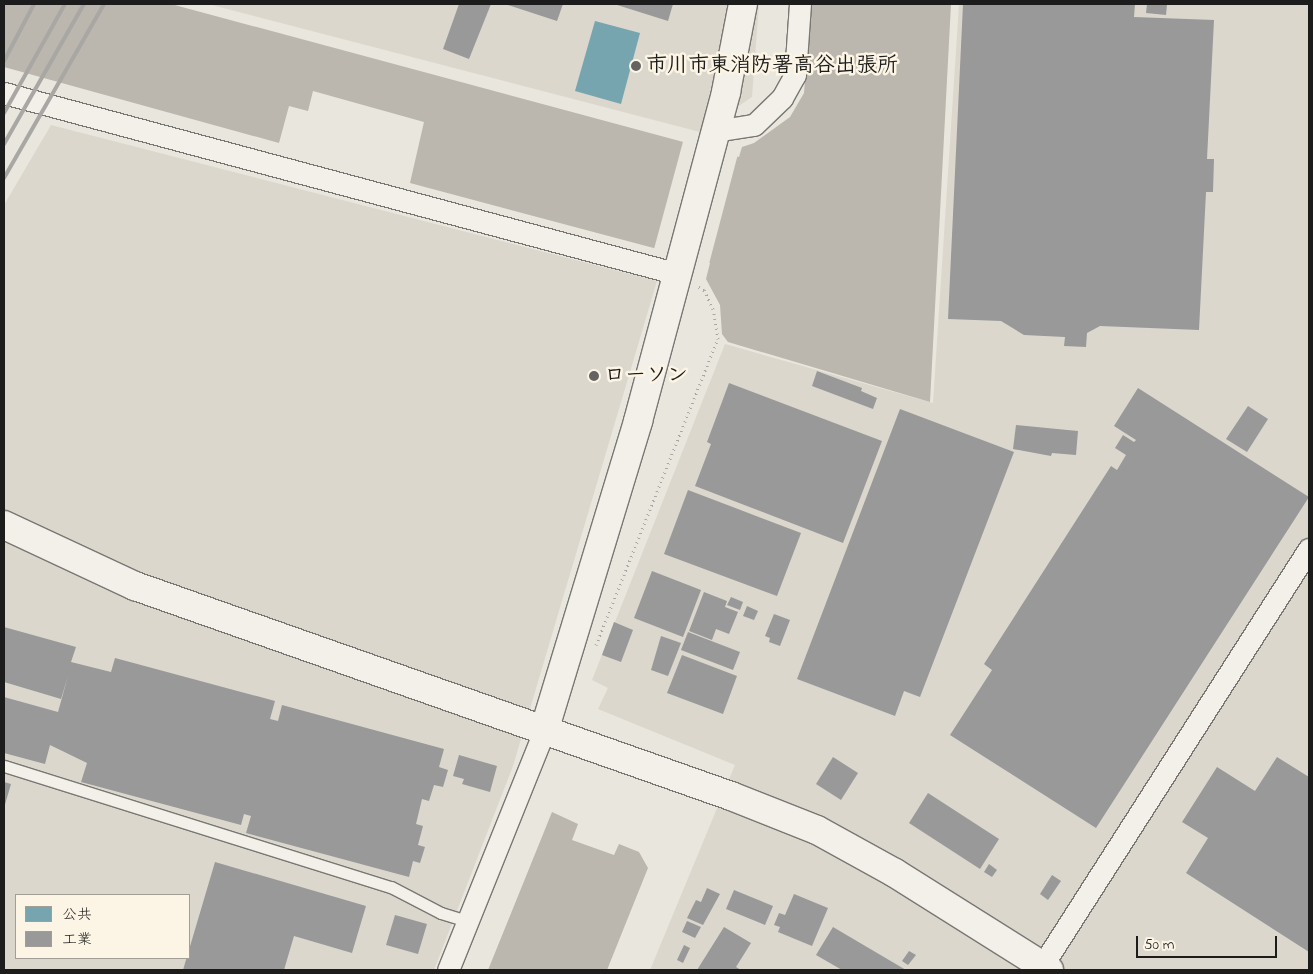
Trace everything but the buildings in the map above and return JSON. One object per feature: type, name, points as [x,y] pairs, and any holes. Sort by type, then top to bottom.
[{"type":"street","points":[[448,970],[544,730],[638,422],[714,139],[738,40],[743,4]]},
{"type":"street","points":[[714,139],[754,126],[782,98],[795,75],[800,4]]},
{"type":"street","points":[[4,93],[681,265]]},
{"type":"street","points":[[4,525],[135,586],[731,796],[817,830],[895,873],[1039,967],[1309,549]]},
{"type":"lane","points":[[4,766],[391,887],[441,913],[468,921]]},
{"type":"path","points":[[593,650],[718,338],[713,309],[704,290],[681,265]]},
{"type":"shaded area","points":[[4,4],[171,4],[739,157],[742,147],[754,143],[790,117],[804,93],[811,4],[951,4],[930,402],[728,342],[722,334],[720,305],[706,279],[710,263],[410,183],[424,122],[313,91],[308,111],[289,106],[279,143],[4,67]]},
{"type":"shaded area","points":[[208,4],[759,4],[752,97],[700,132]]},
{"type":"shaded area","points":[[959,4],[1309,4],[1309,970],[650,970],[735,765],[598,709],[608,688],[592,680],[725,344],[933,403]]},
{"type":"shaded area","points":[[51,125],[657,281],[513,766],[434,970],[4,970],[4,205]]},
{"type":"shaded area","points":[[552,812],[578,824],[572,840],[614,855],[619,844],[639,852],[648,868],[607,970],[488,970]]},
{"type":"pier","points":[[684,138],[738,154],[709,264],[654,249]]},
{"type":"railway","points":[[4,61],[34,4]]},
{"type":"railway","points":[[4,113],[65,4]]},
{"type":"railway","points":[[4,144],[84,4]]},
{"type":"railway","points":[[4,178],[104,4]]},
{"type":"place","name":"市川市東消防署高谷出張所","points":[[636,66]]},
{"type":"place","name":"ローソン","points":[[594,376]]}]
